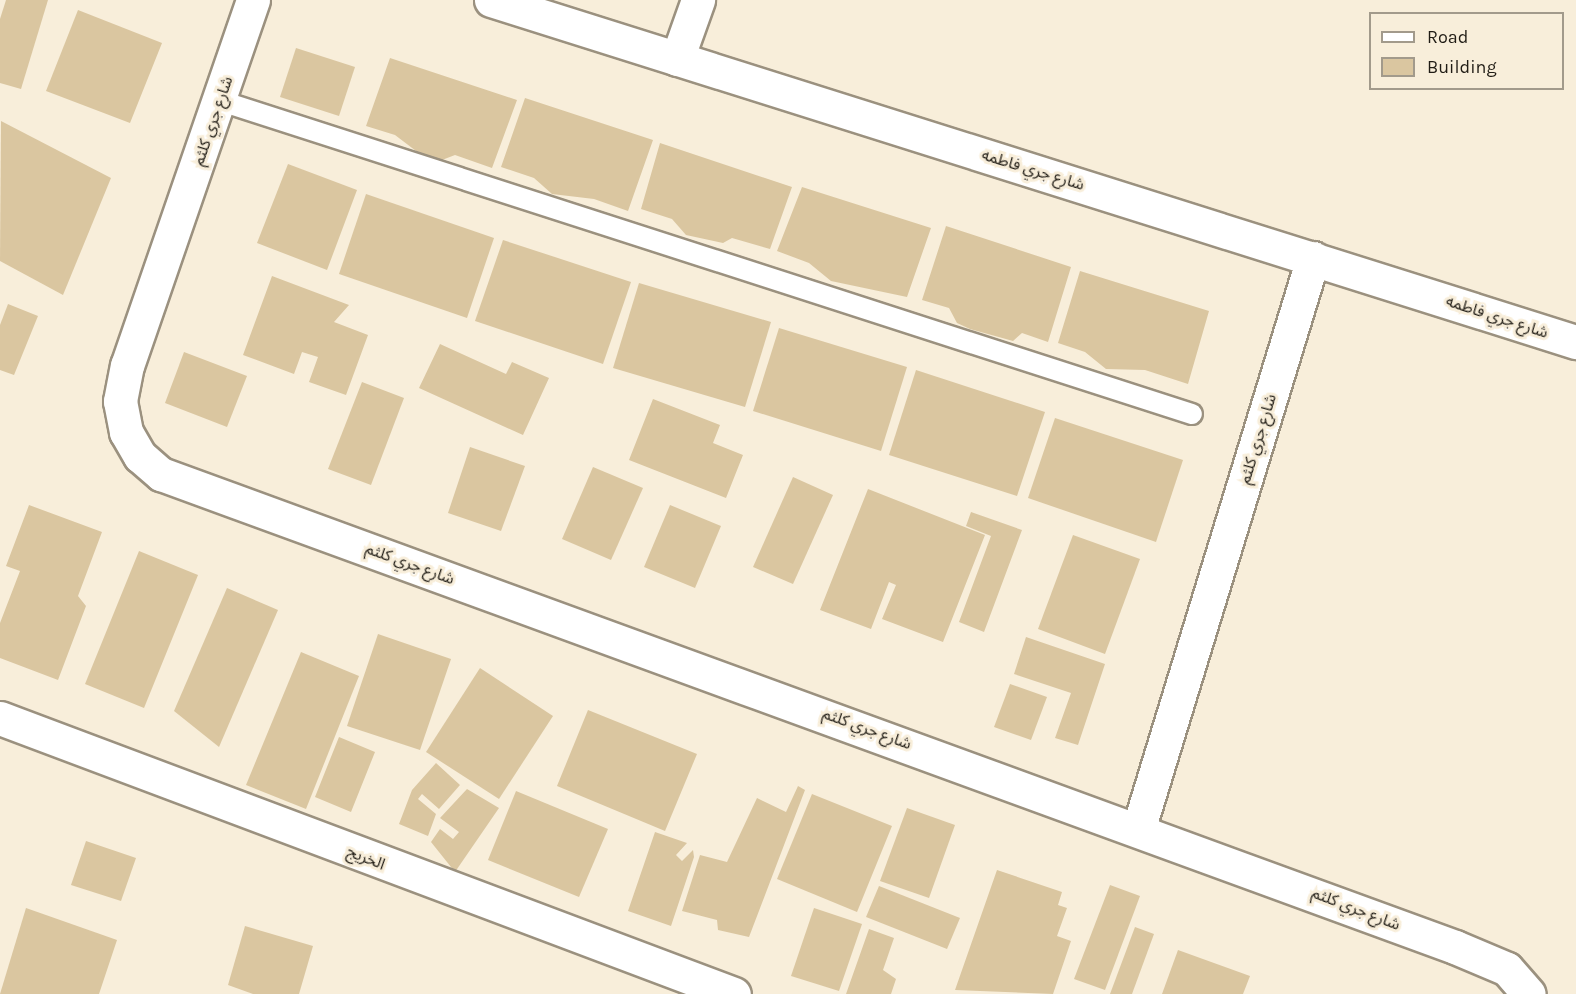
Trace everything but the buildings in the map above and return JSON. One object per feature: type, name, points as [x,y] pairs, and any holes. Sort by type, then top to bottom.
[{"type":"street","name":"شارع جري كلثم","points":[[253,0],[221,101],[127,365],[120,401],[126,432],[140,456],[160,474],[1139,827],[1507,969],[1529,994]]},
{"type":"street","name":"شارع جري فاطمه","points":[[490,0],[1576,342]]},
{"type":"street","points":[[677,59],[698,0]]},
{"type":"street","name":"شارع جري كلثم","points":[[1139,827],[1313,258]]},
{"type":"street","name":"الخريج","points":[[0,718],[734,994]]},
{"type":"lane","points":[[221,101],[1192,414]]}]
